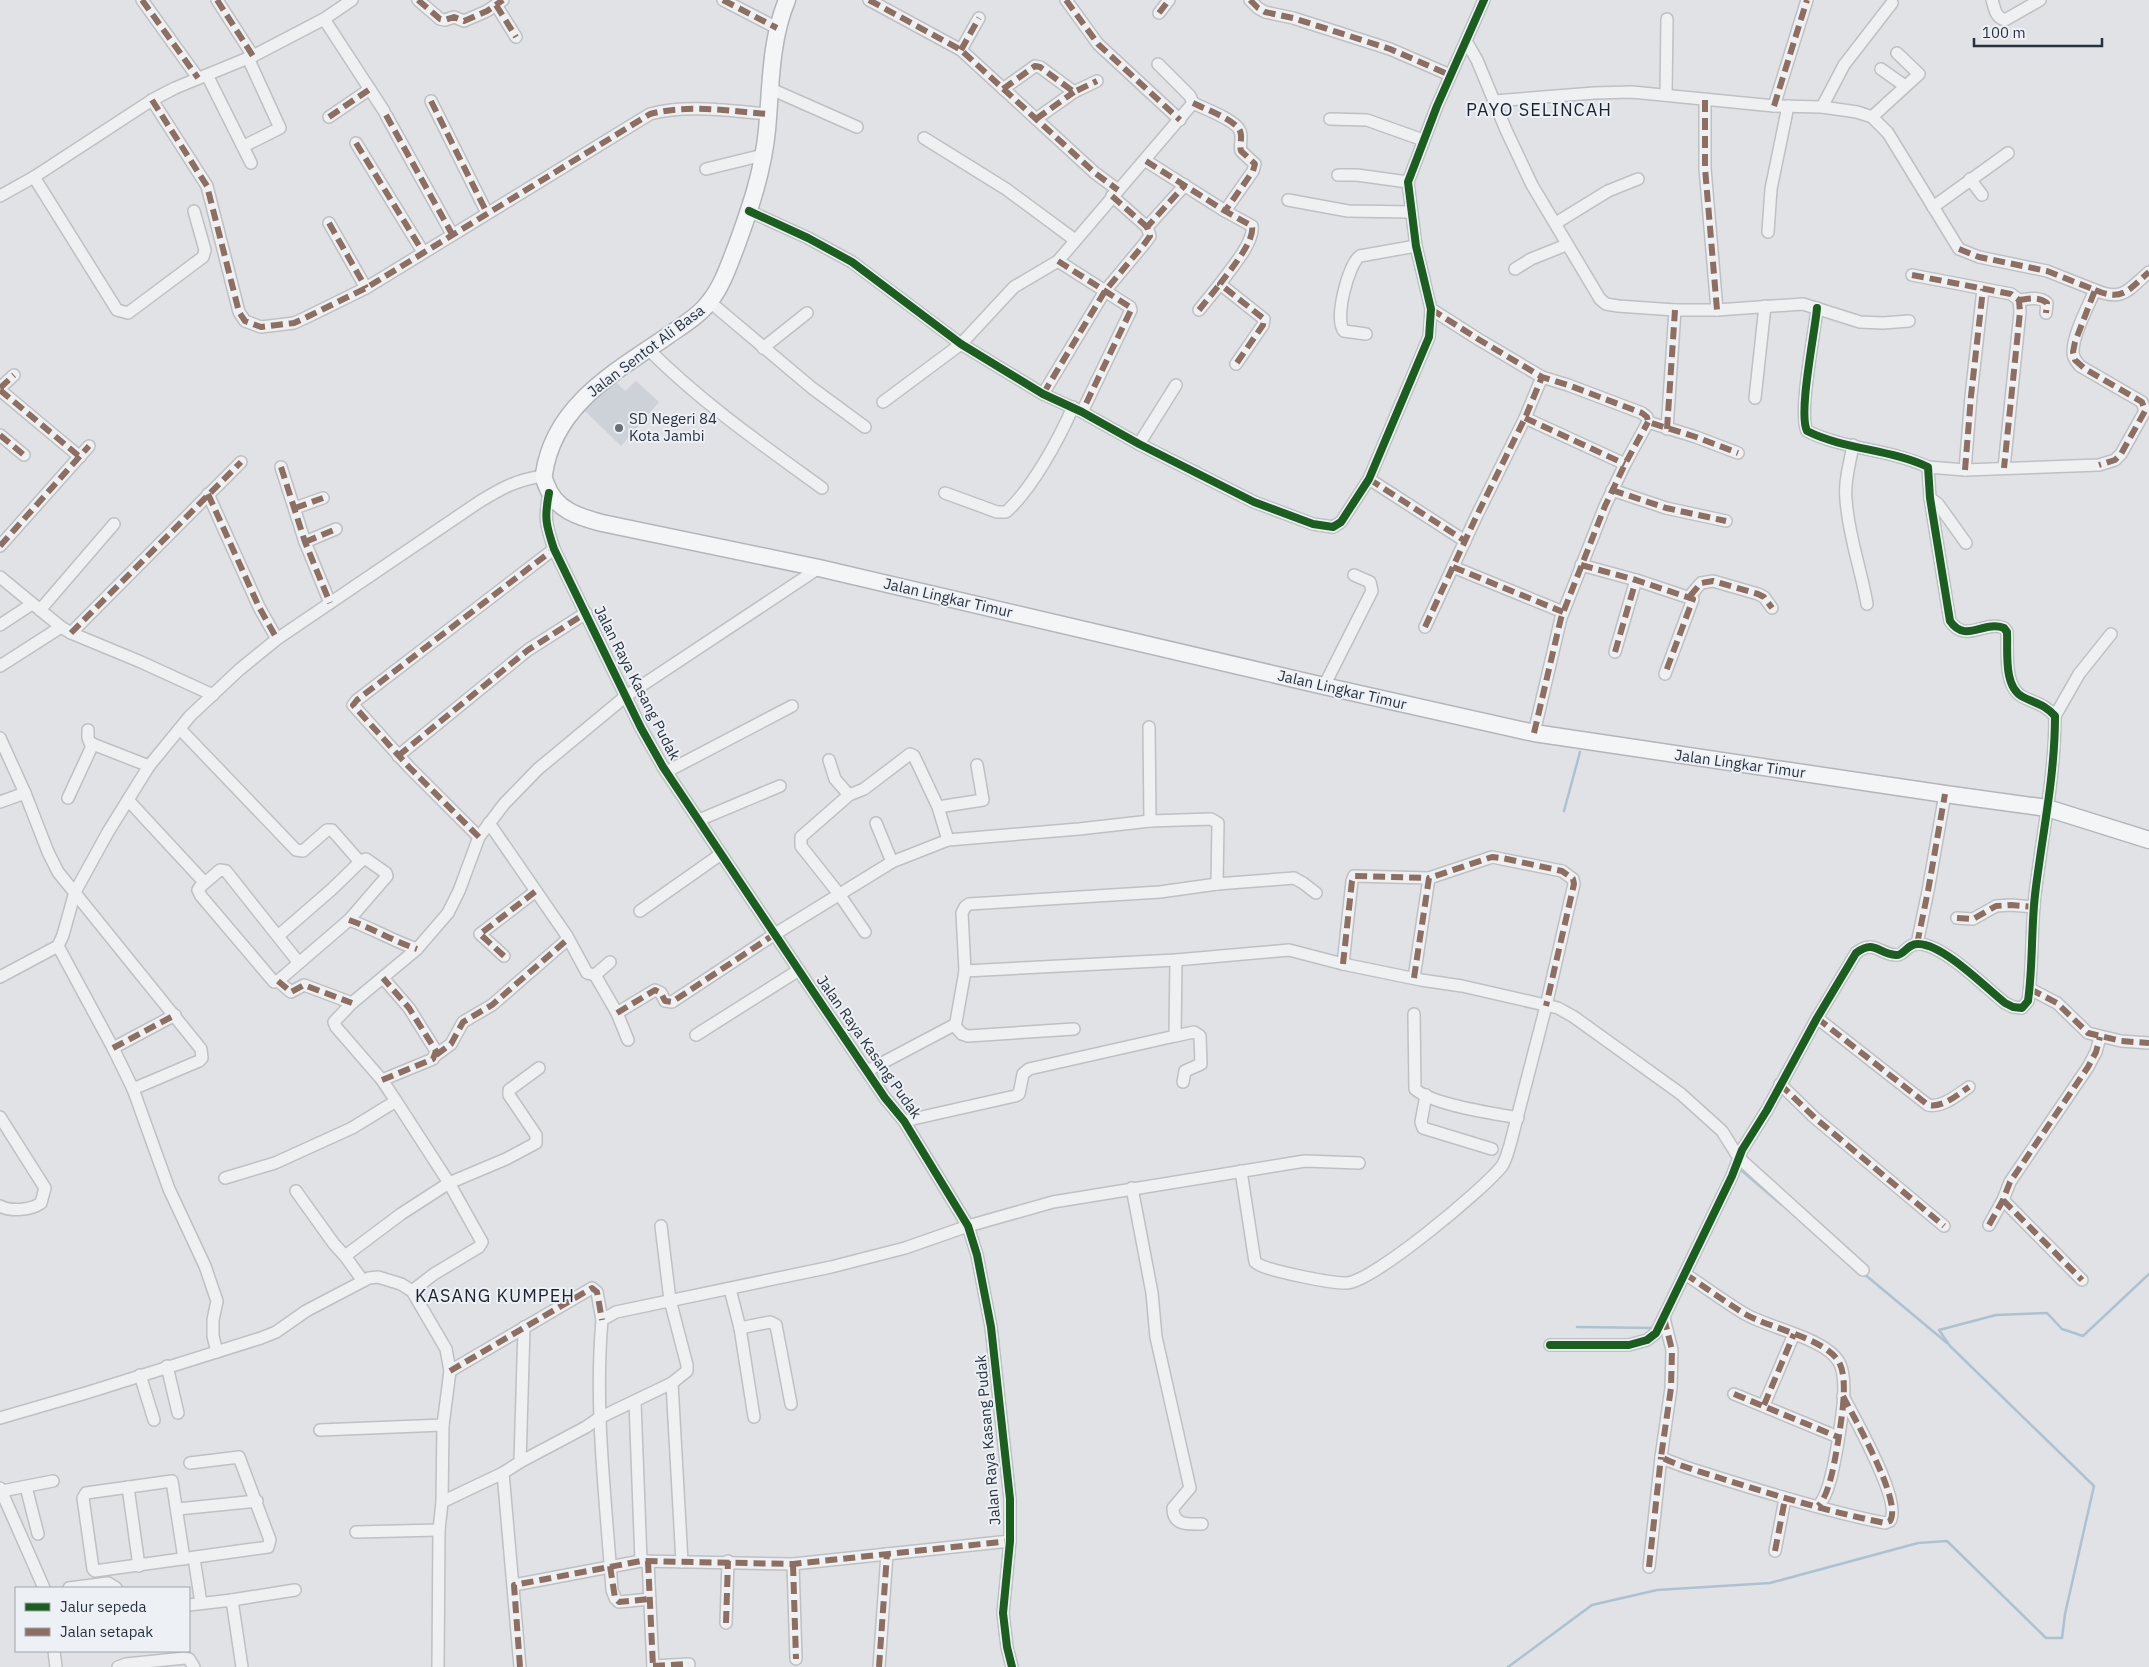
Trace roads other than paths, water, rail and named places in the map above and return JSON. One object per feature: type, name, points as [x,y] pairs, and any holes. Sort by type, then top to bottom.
[{"type":"highway","name":"Jalan Sentot Ali Basa","points":[[543,476],[553,444],[567,418],[589,391],[623,364],[688,321],[710,302],[731,259],[750,211],[763,155],[771,89],[773,46],[787,0]]},
{"type":"highway","points":[[543,476],[549,493]]},
{"type":"highway","name":"Jalan Lingkar Timur","points":[[549,493],[560,506],[578,516],[602,523],[820,568],[1534,733],[2047,808],[2149,840]]},
{"type":"street","points":[[142,0],[202,77],[244,146],[252,163]]},
{"type":"street","points":[[217,0],[250,57],[280,128],[244,146]]},
{"type":"street","points":[[0,196],[34,177],[152,100],[250,57],[324,19],[352,0]]},
{"type":"street","points":[[418,0],[437,18],[445,20],[454,17],[464,21],[500,2],[516,37]]},
{"type":"street","points":[[724,0],[777,28]]},
{"type":"street","points":[[869,0],[961,50],[1095,173],[1147,227],[1150,236],[1146,243],[1105,291],[1043,394]]},
{"type":"street","points":[[1066,0],[1098,44],[1180,120]]},
{"type":"street","points":[[1159,13],[1170,0]]},
{"type":"street","points":[[1250,0],[1265,12],[1293,18],[1348,37],[1390,48],[1450,75]]},
{"type":"street","points":[[750,211],[808,238],[852,262],[961,344],[1043,394],[1078,410],[1139,444],[1254,502],[1326,527],[1333,527],[1341,522],[1369,479],[1429,337],[1431,309],[1416,246],[1410,212],[1408,182],[1450,75],[1484,0]]},
{"type":"street","points":[[1774,106],[1807,0]]},
{"type":"street","points":[[1992,0],[1996,14],[2005,20],[2040,0]]},
{"type":"street","points":[[1822,107],[1844,65],[1892,3]]},
{"type":"street","points":[[961,50],[979,18]]},
{"type":"street","points":[[324,19],[385,113],[452,234]]},
{"type":"street","points":[[1666,94],[1667,19]]},
{"type":"street","points":[[1466,41],[1477,60],[1506,130],[1532,185],[1556,223],[1566,245],[1600,299],[1606,304],[1675,310],[1717,310],[1803,304],[1860,322],[1883,324],[1909,321]]},
{"type":"street","points":[[1872,117],[1919,74],[1897,53]]},
{"type":"street","points":[[1158,64],[1190,96],[1194,104],[1238,127],[1241,135],[1241,151],[1255,164],[1253,171],[1225,212]]},
{"type":"street","points":[[1003,89],[1038,66],[1074,92]]},
{"type":"street","points":[[1882,69],[1905,86]]},
{"type":"street","points":[[1036,119],[1074,92],[1097,81]]},
{"type":"street","points":[[328,117],[370,89]]},
{"type":"street","points":[[771,89],[857,127]]},
{"type":"street","points":[[1494,101],[1632,92],[1774,106],[1822,107],[1857,112],[1872,117],[1888,133],[1959,249],[1979,257],[2047,271],[2115,296],[2122,295],[2149,272]]},
{"type":"street","points":[[152,100],[208,186],[239,312],[245,321],[261,328],[294,323],[366,288],[650,114],[668,109],[709,109],[768,114]]},
{"type":"street","points":[[1705,100],[1705,168],[1717,310]]},
{"type":"street","points":[[431,101],[487,213]]},
{"type":"street","points":[[883,402],[961,344],[1007,292],[1058,261],[1194,104]]},
{"type":"street","points":[[1768,232],[1771,189],[1788,106]]},
{"type":"street","points":[[1330,119],[1367,120],[1423,140]]},
{"type":"street","points":[[924,138],[1006,189],[1075,240]]},
{"type":"street","points":[[356,143],[423,252]]},
{"type":"street","points":[[1933,207],[2008,152]]},
{"type":"street","points":[[706,169],[763,155]]},
{"type":"street","points":[[1146,161],[1225,212],[1250,224],[1253,230],[1238,260],[1198,310]]},
{"type":"street","points":[[1338,175],[1357,175],[1408,182]]},
{"type":"street","points":[[34,177],[117,310],[122,312],[128,313],[203,257],[205,250],[194,210]]},
{"type":"street","points":[[1556,223],[1608,191],[1638,179]]},
{"type":"street","points":[[1970,179],[1982,196]]},
{"type":"street","points":[[1147,227],[1185,185]]},
{"type":"street","points":[[1288,200],[1348,211],[1410,212]]},
{"type":"street","points":[[329,223],[366,288]]},
{"type":"street","points":[[1515,269],[1531,259],[1566,245]]},
{"type":"street","points":[[1366,334],[1344,331],[1340,325],[1341,306],[1347,279],[1354,260],[1360,256],[1416,246]]},
{"type":"street","points":[[945,493],[997,512],[1006,512],[1022,495],[1078,410],[1130,313],[1130,308],[1058,261]]},
{"type":"street","points":[[1912,275],[2011,294],[2018,300],[2020,312],[2004,468]]},
{"type":"street","points":[[1220,284],[1264,318],[1264,326],[1236,364]]},
{"type":"street","points":[[1965,470],[1970,396],[1983,289]]},
{"type":"street","points":[[1817,308],[1804,425],[1807,431],[1928,467],[1965,470],[2099,465],[2115,460],[2121,454],[2146,411],[2142,402],[2085,369],[2075,360],[2073,352],[2075,342],[2095,290]]},
{"type":"street","points":[[2018,300],[2040,298],[2046,303],[2046,313]]},
{"type":"street","points":[[710,302],[812,388],[865,427]]},
{"type":"street","points":[[1756,398],[1765,306]]},
{"type":"street","points":[[1431,309],[1542,377],[1642,413],[1647,417],[1648,422],[1612,490],[1563,612],[1534,733]]},
{"type":"street","points":[[1667,429],[1675,310]]},
{"type":"street","points":[[763,348],[807,314]]},
{"type":"street","points":[[648,349],[678,379],[714,409],[822,488]]},
{"type":"street","points":[[14,375],[0,389],[80,456]]},
{"type":"street","points":[[1425,627],[1525,418],[1542,377]]},
{"type":"street","points":[[1139,444],[1176,385]]},
{"type":"street","points":[[1525,418],[1625,464]]},
{"type":"street","points":[[1648,422],[1738,453]]},
{"type":"street","points":[[0,435],[24,455]]},
{"type":"street","points":[[1853,445],[1846,480],[1846,498],[1867,604]]},
{"type":"street","points":[[0,546],[88,446]]},
{"type":"street","points":[[0,666],[66,630],[177,529],[208,494],[241,462]]},
{"type":"street","points":[[281,467],[305,542],[330,603]]},
{"type":"street","points":[[1928,467],[1930,498],[1950,621],[1958,631],[1964,632],[1992,626],[2004,628],[2007,632],[2010,680],[2013,688],[2023,697],[2043,704],[2056,716]]},
{"type":"street","points":[[0,977],[58,946],[75,892],[128,800],[149,766],[180,729],[213,695],[277,639],[506,485],[522,479],[543,476]]},
{"type":"street","points":[[1369,479],[1465,541]]},
{"type":"street","points":[[1612,490],[1658,506],[1726,521]]},
{"type":"street","name":"Jalan Raya Kasang Pudak","points":[[549,493],[545,513],[554,549],[626,696],[666,772],[885,1098],[904,1121],[968,1226],[977,1255],[991,1327],[1010,1499],[1010,1540],[1003,1613],[1007,1647],[1012,1667]]},
{"type":"street","points":[[208,494],[259,607],[277,639]]},
{"type":"street","points":[[295,508],[323,498]]},
{"type":"street","points":[[1930,498],[1938,504],[1966,543]]},
{"type":"street","points":[[0,625],[36,607],[114,524]]},
{"type":"street","points":[[305,542],[336,529]]},
{"type":"street","points":[[479,837],[398,756],[354,708],[354,703],[554,549]]},
{"type":"street","points":[[1581,565],[1690,596],[1693,602],[1665,674]]},
{"type":"street","points":[[1454,567],[1563,612]]},
{"type":"street","points":[[412,1291],[434,1274],[479,1247],[482,1242],[402,1108],[382,1080],[336,1027],[334,1022],[352,1003],[416,950],[448,913],[460,891],[479,837],[504,804],[538,769],[626,696],[820,568]]},
{"type":"street","points":[[1324,686],[1372,591],[1370,582],[1354,574]]},
{"type":"street","points":[[2,580],[66,630],[213,695]]},
{"type":"street","points":[[1615,652],[1636,580]]},
{"type":"street","points":[[1690,596],[1701,583],[1713,582],[1758,594],[1764,597],[1772,608]]},
{"type":"street","points":[[398,756],[528,650],[586,613]]},
{"type":"street","points":[[1550,1345],[1629,1345],[1647,1340],[1656,1333],[1739,1158],[1817,1018],[1856,953],[1863,948],[1870,946],[1892,954],[1900,954],[1909,945],[1917,944],[1934,949],[1950,958],[2005,1003],[2013,1007],[2022,1008],[2026,1006],[2030,989],[2034,907],[2053,775],[2056,716],[2079,674],[2111,634]]},
{"type":"street","points":[[666,772],[792,706]]},
{"type":"street","points":[[1149,727],[1150,821]]},
{"type":"street","points":[[180,729],[296,850],[303,851],[327,830],[332,830],[360,862]]},
{"type":"street","points":[[88,730],[88,738],[93,744],[149,766]]},
{"type":"street","points":[[0,738],[55,865],[201,1049],[202,1058],[173,1073],[133,1089]]},
{"type":"street","points":[[68,798],[93,744]]},
{"type":"street","points":[[865,932],[839,894],[801,846],[799,840],[849,795],[864,789],[910,754],[914,756],[938,807],[948,840]]},
{"type":"street","points":[[829,760],[835,779],[849,795]]},
{"type":"street","points":[[938,807],[983,800],[977,765]]},
{"type":"street","points":[[699,820],[780,786]]},
{"type":"street","points":[[0,802],[25,793]]},
{"type":"street","points":[[1917,944],[1945,794]]},
{"type":"street","points":[[128,800],[204,882]]},
{"type":"street","points":[[616,1013],[655,990],[661,992],[665,1001],[672,1002],[775,934],[892,862],[948,840],[1150,821],[1216,820],[1218,824],[1217,884]]},
{"type":"street","points":[[489,822],[568,939],[587,973],[595,974],[610,962]]},
{"type":"street","points":[[876,823],[892,862]]},
{"type":"street","points":[[640,911],[721,854]]},
{"type":"street","points":[[1241,1171],[1255,1262],[1296,1275],[1348,1283],[1363,1278],[1432,1230],[1482,1188],[1503,1164],[1518,1118],[1546,1006],[1574,884],[1573,879],[1562,871],[1492,857],[1429,878],[1354,876],[1343,964]]},
{"type":"street","points":[[278,936],[366,858],[386,873],[387,876],[349,920],[278,981]]},
{"type":"street","points":[[299,963],[226,872],[220,870],[204,882],[198,890],[201,896],[273,981],[278,981],[291,992],[304,985],[352,1003]]},
{"type":"street","points":[[867,1071],[954,1025],[958,1018],[965,970],[962,913],[969,904],[1160,892],[1217,884],[1294,878],[1303,882],[1316,893]]},
{"type":"street","points":[[1414,978],[1429,878]]},
{"type":"street","points":[[504,956],[480,934],[536,891]]},
{"type":"street","points":[[1957,918],[1973,919],[1996,906],[2034,907]]},
{"type":"street","points":[[349,920],[365,925],[391,940],[416,950]]},
{"type":"street","points":[[382,1080],[433,1059],[455,1040],[463,1022],[492,1005],[568,939]]},
{"type":"street","points":[[58,946],[133,1089],[169,1189],[205,1266],[217,1301],[213,1320],[213,1336],[217,1352]]},
{"type":"street","points":[[965,970],[1176,960],[1289,950],[1343,964],[1462,986],[1558,1008],[1574,1017],[1681,1094],[1722,1132],[1739,1158],[1863,1270]]},
{"type":"street","points":[[1175,1036],[1176,960]]},
{"type":"street","points":[[696,1035],[799,970]]},
{"type":"street","points":[[595,974],[628,1040]]},
{"type":"street","points":[[383,978],[409,1008],[436,1055]]},
{"type":"street","points":[[2030,989],[2057,1003],[2088,1033],[2100,1037],[2149,1043]]},
{"type":"street","points":[[1414,1014],[1414,1087],[1426,1095],[1462,1107],[1518,1118]]},
{"type":"street","points":[[113,1048],[175,1015]]},
{"type":"street","points":[[1817,1018],[1928,1106],[1943,1103],[1969,1087]]},
{"type":"street","points":[[954,1025],[962,1034],[968,1036],[1074,1029]]},
{"type":"street","points":[[904,1121],[1019,1094],[1023,1074],[1029,1069],[1194,1032],[1200,1036],[1201,1064],[1186,1071],[1183,1082]]},
{"type":"street","points":[[1989,1225],[2004,1200],[2010,1182],[2088,1067],[2096,1052],[2100,1037]]},
{"type":"street","points":[[345,1256],[448,1183],[506,1159],[536,1143],[536,1135],[509,1095],[509,1090],[539,1068]]},
{"type":"street","points":[[1780,1084],[1815,1118],[1944,1226]]},
{"type":"street","points":[[1426,1095],[1420,1122],[1422,1127],[1492,1148]]},
{"type":"street","points":[[225,1178],[275,1163],[352,1128],[396,1101]]},
{"type":"street","points":[[0,1117],[45,1188],[41,1203],[34,1208],[2,1209]]},
{"type":"street","points":[[602,1320],[616,1312],[831,1267],[905,1248],[968,1226],[1053,1202],[1305,1161],[1359,1163]]},
{"type":"street","points":[[1132,1188],[1152,1293],[1156,1337],[1190,1488],[1173,1508],[1173,1514],[1176,1520],[1182,1524],[1202,1524]]},
{"type":"street","points":[[296,1191],[363,1281]]},
{"type":"street","points":[[2004,1200],[2082,1280]]},
{"type":"street","points":[[442,1502],[503,1473],[599,1418],[672,1383],[687,1371],[670,1300],[661,1226]]},
{"type":"street","points":[[1685,1274],[1747,1315],[1821,1346],[1834,1356],[1840,1364],[1843,1378],[1838,1437],[1826,1496],[1818,1506]]},
{"type":"street","points":[[0,1418],[86,1394],[276,1332],[306,1310],[363,1281],[378,1277],[400,1284],[412,1291],[444,1344],[450,1371],[444,1424],[442,1502],[439,1530],[438,1667]]},
{"type":"street","points":[[450,1371],[592,1288],[597,1292],[602,1320],[599,1418],[613,1595],[619,1602],[650,1599]]},
{"type":"street","points":[[730,1289],[740,1328],[754,1417]]},
{"type":"street","points":[[1649,1567],[1661,1457],[1671,1388],[1672,1350],[1664,1318]]},
{"type":"street","points":[[740,1328],[770,1322],[776,1325],[791,1404]]},
{"type":"street","points":[[520,1462],[524,1327]]},
{"type":"street","points":[[1764,1405],[1794,1334]]},
{"type":"street","points":[[167,1366],[178,1413]]},
{"type":"street","points":[[140,1375],[154,1420]]},
{"type":"street","points":[[672,1383],[682,1562]]},
{"type":"street","points":[[1734,1394],[1838,1437]]},
{"type":"street","points":[[1661,1457],[1785,1499],[1809,1506],[1818,1506],[1835,1513],[1885,1523],[1890,1521],[1894,1512],[1887,1484],[1842,1396]]},
{"type":"street","points":[[635,1402],[645,1561],[650,1599],[653,1666],[689,1664]]},
{"type":"street","points":[[320,1430],[444,1424]]},
{"type":"street","points":[[190,1463],[239,1456],[270,1540],[268,1546],[189,1559],[98,1572],[93,1569],[84,1494],[172,1481],[189,1559],[201,1604]]},
{"type":"street","points":[[503,1473],[520,1667]]},
{"type":"street","points":[[44,1587],[1,1490],[53,1481]]},
{"type":"street","points":[[26,1487],[38,1534]]},
{"type":"street","points":[[128,1487],[139,1566]]},
{"type":"street","points":[[1775,1551],[1785,1499]]},
{"type":"street","points":[[178,1510],[257,1501]]},
{"type":"street","points":[[356,1532],[439,1530]]},
{"type":"street","points":[[514,1585],[645,1561],[728,1561],[793,1564],[1010,1540]]},
{"type":"street","points":[[879,1667],[887,1554]]},
{"type":"street","points":[[726,1623],[728,1561]]},
{"type":"street","points":[[793,1564],[796,1659]]},
{"type":"street","points":[[79,1587],[108,1584],[114,1587]]},
{"type":"street","points":[[190,1605],[295,1590]]},
{"type":"street","points":[[232,1600],[242,1667]]},
{"type":"street","points":[[54,1652],[56,1667]]},
{"type":"street","points":[[118,1667],[126,1664],[185,1658],[190,1659],[194,1667]]},
{"type":"waterway","points":[[1564,811],[1580,752]]},
{"type":"waterway","points":[[1741,1170],[1782,1205]]},
{"type":"waterway","points":[[1863,1273],[1947,1343]]},
{"type":"waterway","points":[[1508,1667],[1592,1605],[1657,1590],[1770,1583],[1918,1543],[1947,1541],[2046,1638],[2062,1638],[2065,1614],[2094,1486],[1950,1346],[1939,1330],[1996,1315],[2047,1313],[2062,1329],[2083,1336],[2149,1274]]},
{"type":"waterway","points":[[1577,1327],[1656,1328]]},
{"type":"place","name":"SD Negeri 84 Kota Jambi","points":[[619,428]]},
{"type":"district","name":"PAYO SELINCAH","points":[[1539,110]]},
{"type":"district","name":"KASANG KUMPEH","points":[[495,1296]]}]
